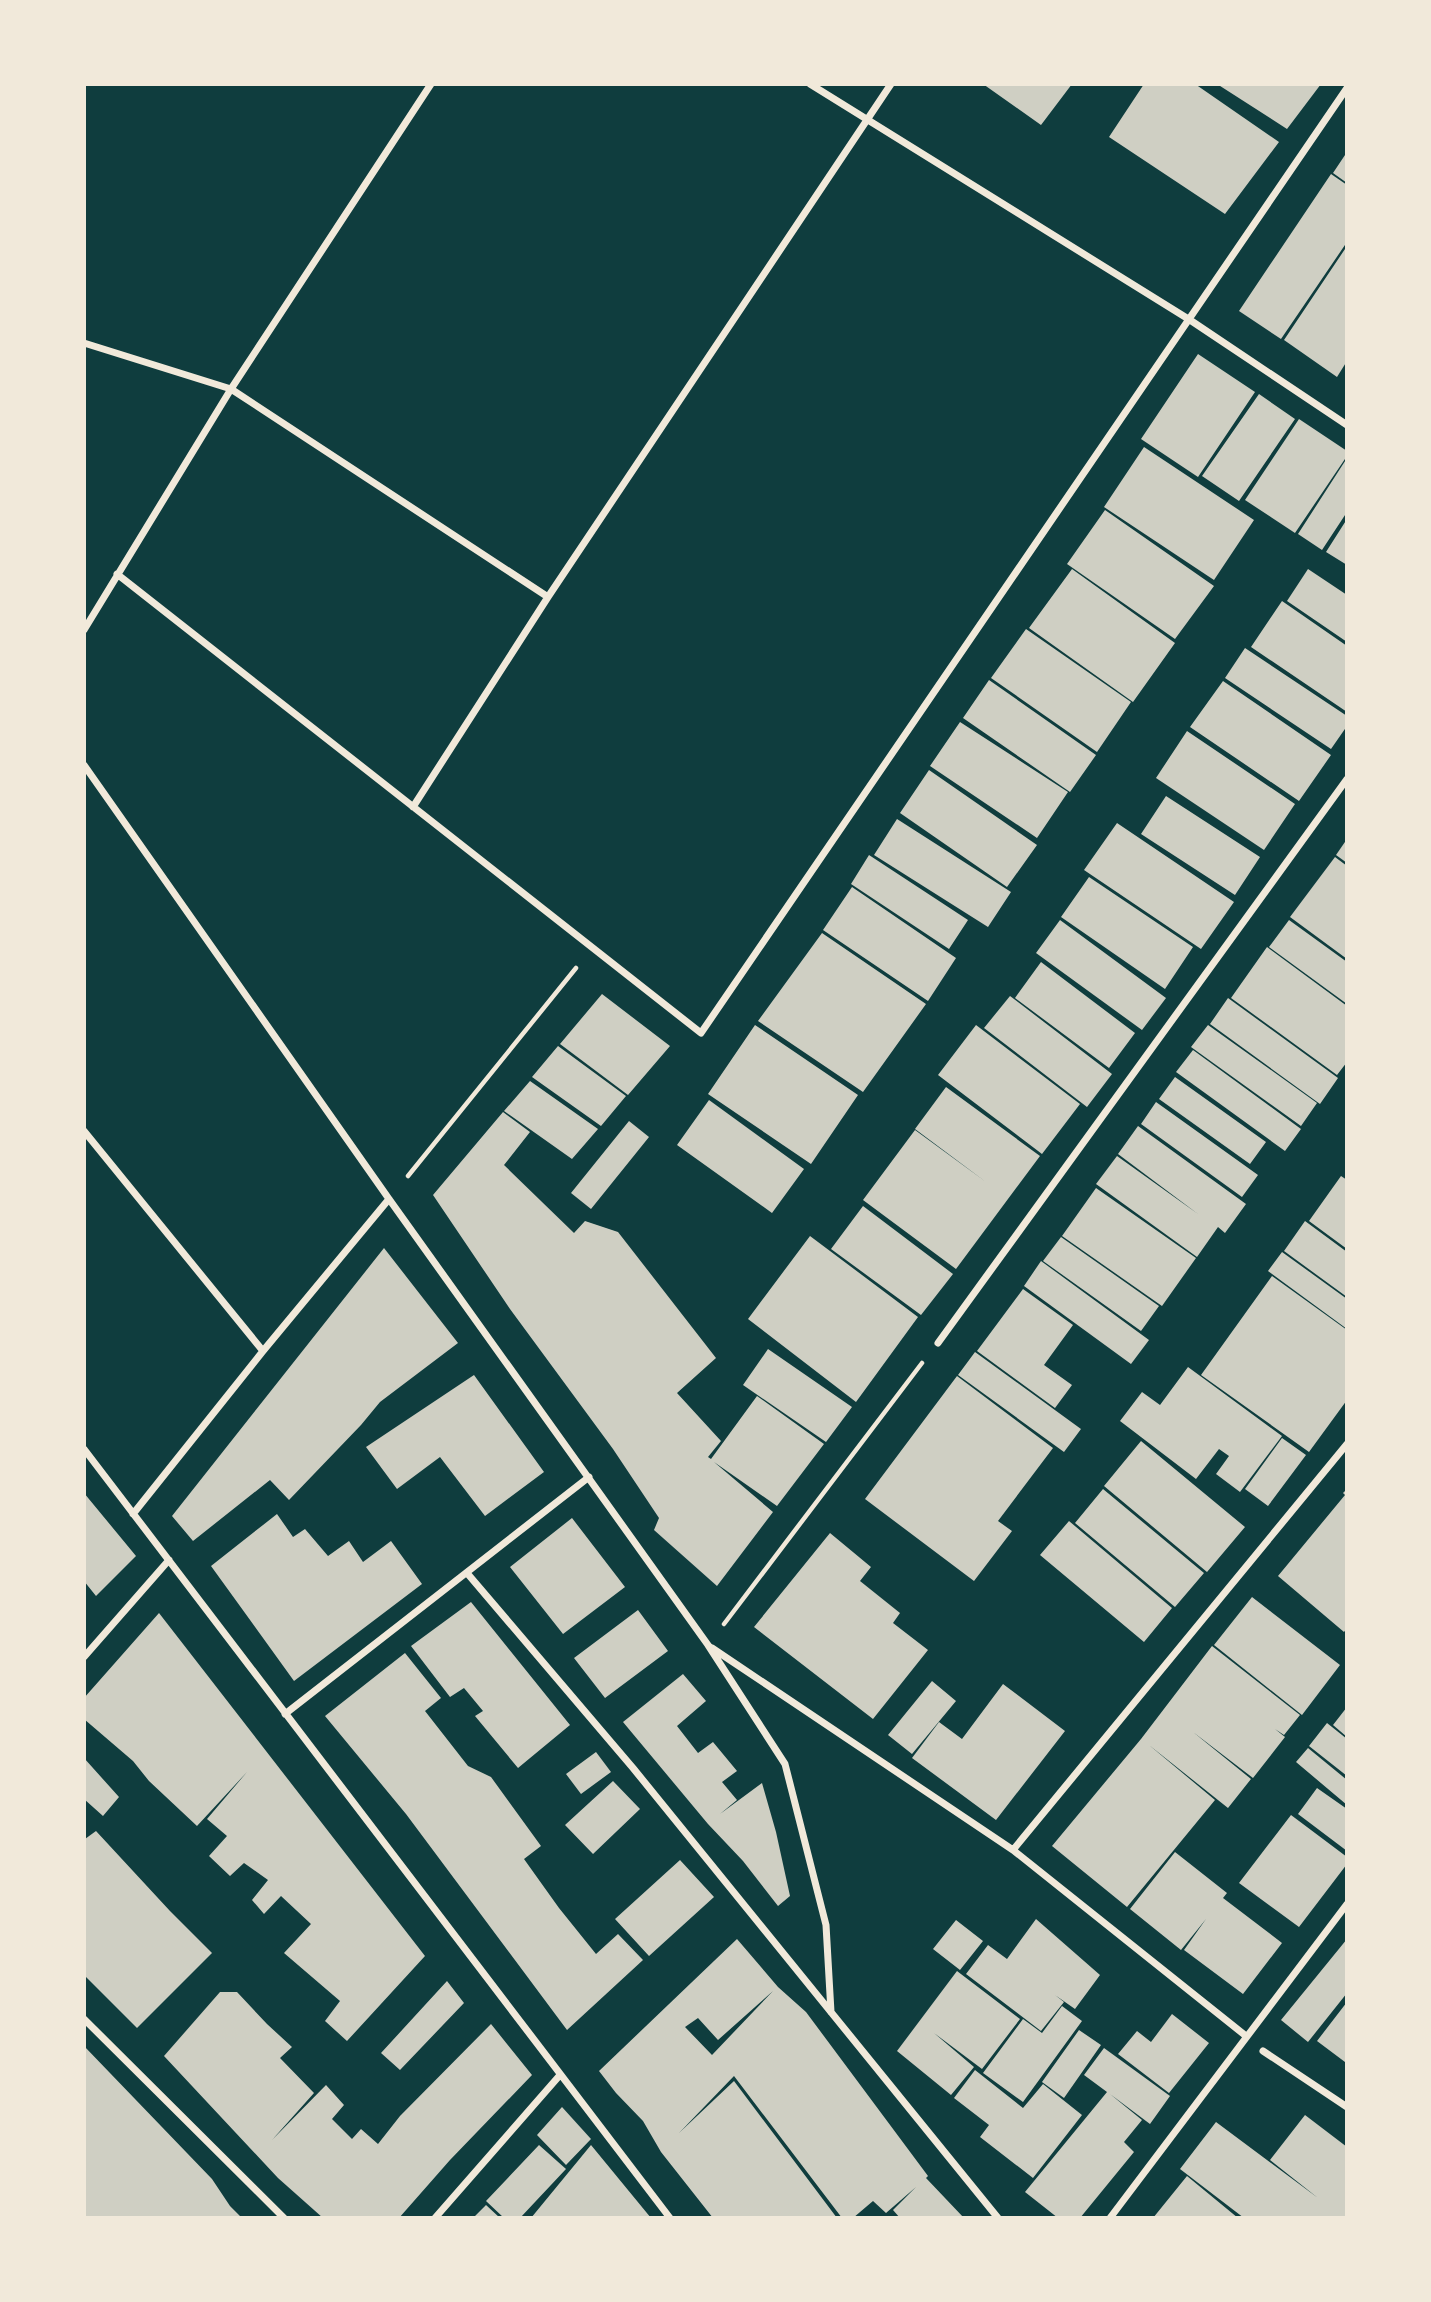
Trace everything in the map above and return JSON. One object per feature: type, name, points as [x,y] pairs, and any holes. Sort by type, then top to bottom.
[{"type":"street","points":[[84,629],[231,388],[431,84]]},
{"type":"street","points":[[810,84],[1190,320],[1347,425]]},
{"type":"street","points":[[413,807],[548,597],[891,84]]},
{"type":"street","points":[[117,574],[701,1033],[1347,88]]},
{"type":"street","points":[[84,343],[231,388],[548,597]]},
{"type":"street","points":[[84,765],[708,1645],[785,1764],[826,1925],[831,2012]]},
{"type":"street","points":[[937,1343],[1347,779]]},
{"type":"street","points":[[84,1131],[263,1351]]},
{"type":"street","points":[[133,1514],[263,1351],[390,1199]]},
{"type":"street","points":[[1013,1850],[1347,1444]]},
{"type":"street","points":[[84,1449],[670,2218]]},
{"type":"street","points":[[285,1714],[589,1477]]},
{"type":"street","points":[[84,1657],[169,1560]]},
{"type":"street","points":[[467,1573],[642,1779],[999,2218]]},
{"type":"street","points":[[708,1645],[1013,1850],[1246,2036]]},
{"type":"street","points":[[1110,2218],[1347,1904]]},
{"type":"street","points":[[84,2019],[284,2218]]},
{"type":"street","points":[[1263,2051],[1347,2107]]},
{"type":"street","points":[[435,2218],[560,2075]]},
{"type":"path","points":[[390,1199],[592,948]]},
{"type":"path","points":[[708,1645],[937,1343]]},
{"type":"building","points":[[983,84],[1072,84],[1041,125]]},
{"type":"building","points":[[1144,84],[1195,84],[1279,142],[1225,214],[1109,137]]},
{"type":"building","points":[[1217,84],[1321,84],[1287,129]]},
{"type":"building","points":[[1347,152],[1347,183],[1333,173]]},
{"type":"building","points":[[1331,174],[1347,185],[1347,242],[1281,339],[1239,311]]},
{"type":"building","points":[[1347,246],[1347,361],[1337,377],[1284,340]]},
{"type":"building","points":[[1198,354],[1255,392],[1198,477],[1141,439]]},
{"type":"building","points":[[1259,394],[1295,419],[1239,501],[1202,476]]},
{"type":"building","points":[[1299,419],[1347,451],[1347,456],[1295,533],[1245,500]]},
{"type":"building","points":[[1144,447],[1254,520],[1214,580],[1104,507]]},
{"type":"building","points":[[1347,458],[1347,512],[1322,550],[1298,534]]},
{"type":"building","points":[[1105,510],[1214,586],[1175,639],[1067,564]]},
{"type":"building","points":[[1347,519],[1347,565],[1326,552]]},
{"type":"building","points":[[1072,569],[1175,643],[1133,702],[1029,628]]},
{"type":"building","points":[[1308,569],[1347,595],[1347,642],[1287,601]]},
{"type":"building","points":[[1282,601],[1347,646],[1347,712],[1251,647]]},
{"type":"building","points":[[1026,629],[1131,702],[1097,752],[991,678]]},
{"type":"building","points":[[1245,648],[1347,716],[1347,726],[1331,749],[1225,678]]},
{"type":"building","points":[[989,680],[1096,755],[1070,792],[963,718]]},
{"type":"building","points":[[1223,681],[1331,755],[1299,801],[1190,727]]},
{"type":"building","points":[[960,722],[1068,792],[1037,838],[930,766]]},
{"type":"building","points":[[1187,731],[1295,804],[1264,850],[1156,778]]},
{"type":"building","points":[[929,770],[1037,845],[1007,887],[900,813]]},
{"type":"building","points":[[1166,796],[1260,857],[1235,895],[1141,834]]},
{"type":"building","points":[[897,819],[1011,892],[988,927],[874,855]]},
{"type":"building","points":[[1117,823],[1234,902],[1201,949],[1084,870]]},
{"type":"building","points":[[1347,839],[1347,863],[1336,855]]},
{"type":"building","points":[[869,855],[968,920],[949,949],[851,884]]},
{"type":"building","points":[[1335,857],[1347,866],[1347,959],[1290,917]]},
{"type":"building","points":[[1089,877],[1193,947],[1165,989],[1061,917]]},
{"type":"building","points":[[852,887],[956,958],[928,1001],[823,930]]},
{"type":"building","points":[[1060,920],[1166,998],[1142,1030],[1036,953]]},
{"type":"building","points":[[1289,920],[1347,962],[1347,1004],[1269,947]]},
{"type":"building","points":[[822,933],[926,1004],[863,1092],[758,1021]]},
{"type":"building","points":[[1267,947],[1347,1006],[1347,1062],[1337,1075],[1231,998]]},
{"type":"building","points":[[1041,962],[1135,1033],[1109,1068],[1015,998]]},
{"type":"building","points":[[602,994],[670,1046],[628,1095],[560,1044]]},
{"type":"building","points":[[1010,996],[1112,1074],[1087,1107],[984,1028]]},
{"type":"building","points":[[1228,998],[1338,1078],[1320,1104],[1210,1024]]},
{"type":"building","points":[[755,1025],[858,1095],[811,1164],[708,1094]]},
{"type":"building","points":[[976,1025],[1080,1104],[1042,1154],[938,1075]]},
{"type":"building","points":[[1208,1025],[1317,1103],[1301,1126],[1191,1047]]},
{"type":"building","points":[[558,1046],[626,1096],[601,1126],[532,1077]]},
{"type":"building","points":[[1193,1050],[1301,1129],[1285,1151],[1176,1072]]},
{"type":"building","points":[[1175,1077],[1266,1142],[1250,1164],[1159,1099]]},
{"type":"building","points":[[530,1081],[598,1129],[572,1159],[504,1111]]},
{"type":"building","points":[[946,1087],[1040,1156],[956,1269],[863,1200],[915,1130],[986,1182],[915,1129]]},
{"type":"building","points":[[709,1100],[804,1169],[772,1213],[677,1145]]},
{"type":"building","points":[[1156,1102],[1258,1175],[1242,1197],[1141,1124]]},
{"type":"building","points":[[503,1112],[530,1132],[504,1165],[574,1233],[585,1221],[618,1232],[716,1358],[677,1393],[721,1441],[708,1457],[711,1459],[757,1396],[824,1444],[777,1506],[714,1462],[773,1512],[717,1586],[654,1530],[659,1518],[613,1449],[510,1309],[433,1195]]},
{"type":"building","points":[[629,1121],[649,1137],[591,1209],[571,1193]]},
{"type":"building","points":[[1138,1126],[1246,1204],[1225,1233],[1218,1227],[1197,1257],[1096,1184],[1117,1156],[1198,1214],[1118,1154]]},
{"type":"building","points":[[1341,1176],[1347,1180],[1347,1249],[1309,1221]]},
{"type":"building","points":[[1096,1188],[1196,1258],[1162,1306],[1062,1236]]},
{"type":"building","points":[[863,1206],[953,1274],[921,1315],[831,1249]]},
{"type":"building","points":[[1305,1221],[1347,1252],[1347,1297],[1284,1251]]},
{"type":"building","points":[[810,1236],[918,1317],[856,1402],[748,1319]]},
{"type":"building","points":[[1061,1237],[1159,1306],[1141,1331],[1043,1261]]},
{"type":"building","points":[[384,1248],[458,1343],[380,1402],[289,1500],[270,1480],[193,1541],[172,1516]]},
{"type":"building","points":[[1282,1252],[1347,1299],[1347,1329],[1268,1271]]},
{"type":"building","points":[[1041,1261],[1149,1340],[1131,1364],[1024,1286]]},
{"type":"building","points":[[1272,1276],[1347,1330],[1347,1400],[1309,1452],[1201,1375]]},
{"type":"building","points":[[1023,1289],[1073,1325],[1044,1365],[1072,1385],[1055,1408],[977,1351]]},
{"type":"building","points":[[768,1349],[852,1407],[826,1442],[743,1385]]},
{"type":"building","points":[[975,1352],[1081,1429],[1064,1452],[958,1375]]},
{"type":"building","points":[[1188,1367],[1282,1436],[1240,1492],[1216,1474],[1229,1456],[1219,1449],[1196,1479],[1120,1421],[1142,1392],[1160,1405]]},
{"type":"building","points":[[474,1375],[544,1472],[485,1516],[440,1457],[397,1489],[366,1447]]},
{"type":"building","points":[[957,1376],[1053,1448],[998,1521],[1012,1531],[974,1581],[865,1499]]},
{"type":"building","points":[[1282,1438],[1306,1455],[1268,1506],[1245,1489]]},
{"type":"building","points":[[1141,1441],[1245,1527],[1207,1572],[1104,1486]]},
{"type":"building","points":[[1103,1489],[1204,1573],[1175,1607],[1075,1523]]},
{"type":"building","points":[[1347,1489],[1347,1628],[1344,1632],[1278,1576],[1345,1495],[1343,1493]]},
{"type":"building","points":[[84,1493],[136,1556],[96,1596],[84,1581]]},
{"type":"building","points":[[277,1514],[293,1537],[305,1529],[328,1556],[349,1541],[363,1562],[391,1541],[422,1584],[294,1681],[211,1566]]},
{"type":"building","points":[[572,1518],[625,1587],[563,1634],[510,1567]]},
{"type":"building","points":[[1069,1521],[1172,1608],[1144,1642],[1040,1555]]},
{"type":"building","points":[[830,1533],[871,1567],[860,1581],[900,1613],[893,1623],[928,1650],[873,1719],[754,1627]]},
{"type":"building","points":[[1252,1597],[1340,1665],[1302,1715],[1214,1645]]},
{"type":"building","points":[[471,1602],[570,1725],[518,1768],[475,1716],[483,1711],[464,1688],[450,1697],[411,1646]]},
{"type":"building","points":[[638,1610],[668,1651],[605,1698],[574,1658]]},
{"type":"building","points":[[159,1613],[425,1956],[347,2041],[325,2021],[340,2001],[284,1953],[311,1924],[281,1896],[264,1914],[252,1900],[268,1880],[244,1863],[230,1876],[209,1856],[227,1836],[207,1819],[247,1772],[197,1826],[149,1781],[133,1761],[84,1719],[84,1698]]},
{"type":"building","points":[[1212,1646],[1300,1715],[1284,1735],[1275,1729],[1285,1737],[1253,1778],[1193,1732],[1251,1779],[1228,1808],[1149,1745],[1215,1800],[1127,1907],[1052,1846],[1141,1739]]},
{"type":"building","points":[[405,1653],[441,1698],[425,1711],[468,1766],[491,1777],[541,1846],[524,1859],[559,1908],[596,1954],[618,1934],[643,1960],[567,2030],[406,1814],[325,1716]]},
{"type":"building","points":[[683,1674],[706,1701],[677,1726],[698,1753],[713,1742],[737,1771],[722,1782],[737,1800],[720,1814],[762,1783],[790,1896],[778,1906],[743,1861],[708,1824],[623,1722]]},
{"type":"building","points":[[932,1681],[956,1701],[912,1754],[888,1735]]},
{"type":"building","points":[[1003,1684],[1065,1731],[996,1820],[912,1758],[939,1722],[962,1739]]},
{"type":"building","points":[[1347,1707],[1347,1737],[1333,1725]]},
{"type":"building","points":[[1327,1723],[1347,1739],[1347,1776],[1309,1746]]},
{"type":"building","points":[[1308,1748],[1347,1780],[1347,1805],[1296,1762]]},
{"type":"building","points":[[596,1752],[611,1772],[581,1794],[566,1774]]},
{"type":"building","points":[[84,1758],[119,1797],[103,1816],[84,1799]]},
{"type":"building","points":[[613,1781],[640,1809],[593,1854],[565,1825]]},
{"type":"building","points":[[1317,1788],[1347,1809],[1347,1851],[1298,1814]]},
{"type":"building","points":[[1291,1815],[1347,1857],[1347,1864],[1299,1927],[1239,1883]]},
{"type":"building","points":[[96,1831],[212,1953],[137,2028],[84,1975],[84,1838]]},
{"type":"building","points":[[1175,1852],[1227,1893],[1223,1898],[1282,1943],[1243,1994],[1184,1950],[1206,1919],[1181,1950],[1130,1909]]},
{"type":"building","points":[[680,1860],[714,1897],[649,1956],[615,1919]]},
{"type":"building","points":[[1036,1919],[1100,1975],[1075,2009],[1055,1995],[1064,2002],[1041,2031],[966,1974],[988,1945],[1007,1959]]},
{"type":"building","points":[[956,1920],[983,1941],[960,1970],[933,1949]]},
{"type":"building","points":[[737,1939],[778,1987],[806,2012],[928,2176],[926,2178],[964,2218],[900,2218],[893,2210],[916,2187],[886,2213],[873,2201],[853,2218],[842,2218],[734,2076],[679,2133],[734,2081],[837,2218],[713,2218],[661,2152],[643,2121],[599,2071]],"holes":[[[773,1991],[712,2055],[685,2027],[698,2018],[718,2040]]]},
{"type":"building","points":[[1347,1939],[1347,1993],[1308,2042],[1281,2020]]},
{"type":"building","points":[[957,1971],[1020,2019],[982,2069],[934,2033],[974,2067],[951,2095],[897,2051]]},
{"type":"building","points":[[447,1981],[464,2003],[400,2070],[381,2053]]},
{"type":"building","points":[[220,1992],[237,1992],[292,2047],[280,2058],[314,2093],[272,2140],[326,2085],[344,2105],[332,2119],[352,2139],[361,2129],[378,2144],[400,2116],[491,2024],[532,2075],[450,2160],[399,2218],[323,2218],[278,2178],[164,2056]]},
{"type":"building","points":[[1347,2002],[1347,2060],[1345,2062],[1317,2041]]},
{"type":"building","points":[[1062,2006],[1082,2021],[1023,2102],[983,2073],[1023,2019],[1042,2033]]},
{"type":"building","points":[[1172,2014],[1209,2043],[1169,2093],[1118,2054],[1137,2031],[1151,2042]]},
{"type":"building","points":[[1079,2030],[1101,2045],[1064,2098],[1042,2082]]},
{"type":"building","points":[[84,2046],[212,2179],[230,2206],[242,2218],[84,2218]]},
{"type":"building","points":[[1104,2048],[1170,2096],[1150,2124],[1110,2094],[1142,2120],[1124,2142],[1134,2152],[1080,2218],[1058,2218],[1025,2192],[1107,2092],[1084,2075]]},
{"type":"building","points":[[975,2070],[1023,2108],[1043,2084],[1082,2115],[1033,2178],[980,2137],[989,2125],[954,2098]]},
{"type":"building","points":[[562,2107],[591,2139],[566,2165],[537,2135]]},
{"type":"building","points":[[1305,2115],[1347,2147],[1347,2218],[1244,2218],[1180,2169],[1216,2122],[1318,2198],[1270,2160]]},
{"type":"building","points":[[539,2145],[566,2169],[520,2218],[504,2218],[486,2201]]},
{"type":"building","points":[[591,2145],[651,2218],[531,2218]]},
{"type":"building","points":[[1187,2176],[1238,2218],[1153,2218]]},
{"type":"building","points":[[486,2205],[500,2218],[473,2218]]}]
